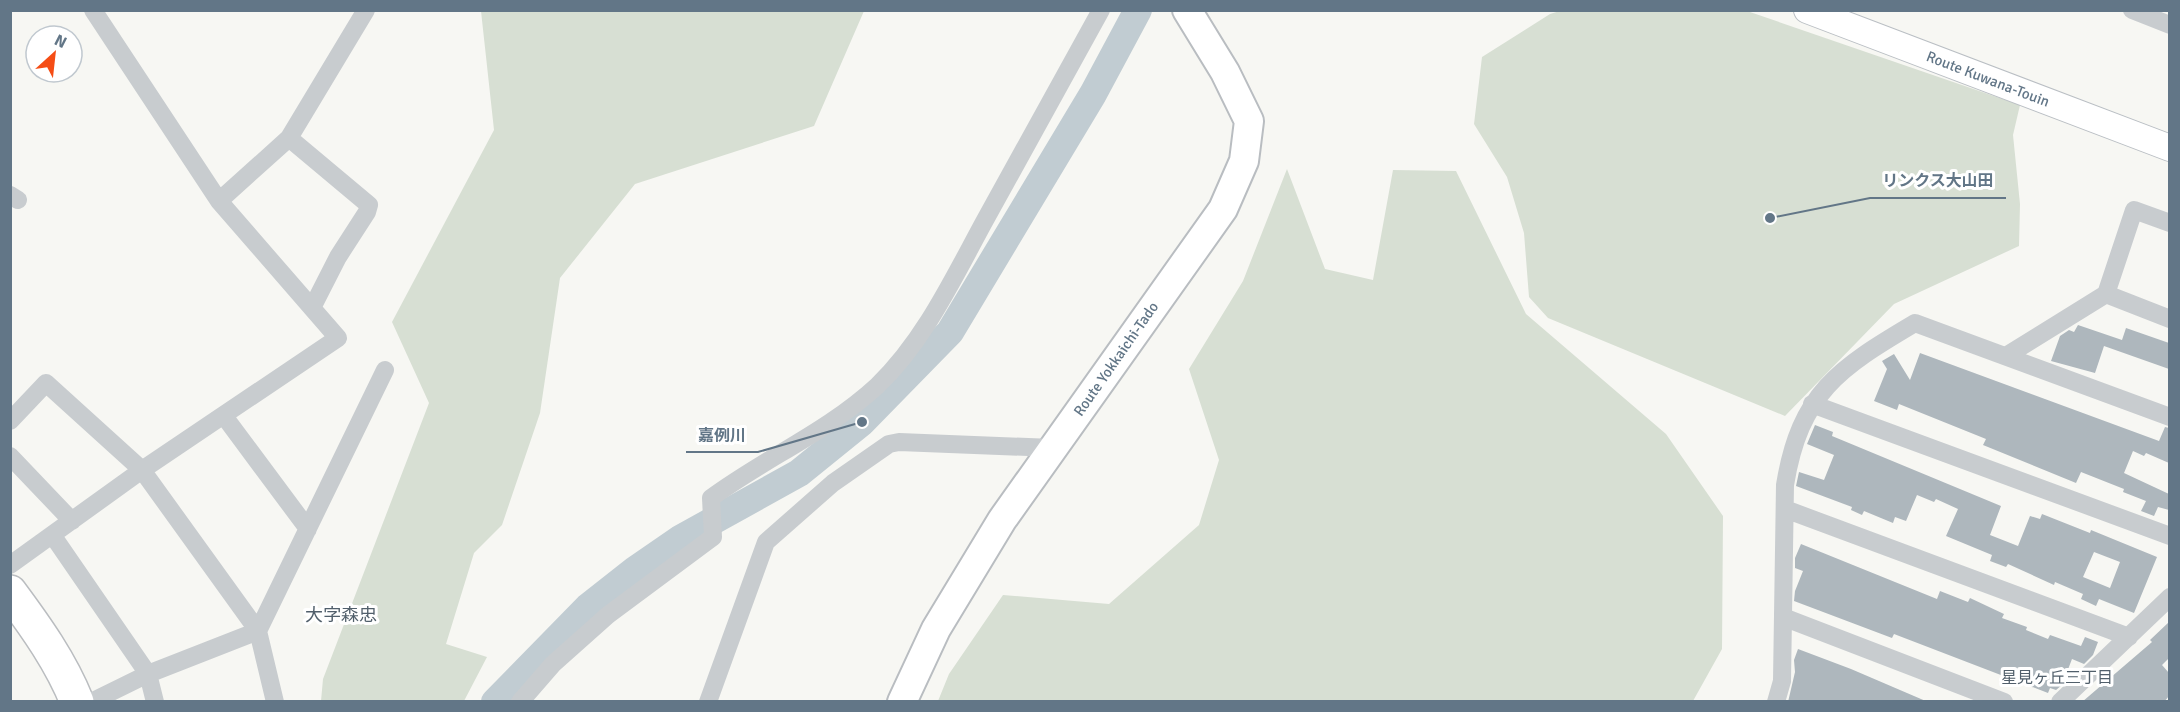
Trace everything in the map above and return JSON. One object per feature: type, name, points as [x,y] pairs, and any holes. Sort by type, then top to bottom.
[{"type":"highway","points":[[10,592],[38,629],[68,681],[77,702]]},
{"type":"main road","name":"Route Yokkaichi-Tado","points":[[902,702],[936,629],[1002,520],[1223,209],[1244,161],[1249,121],[1225,72],[1187,10]]},
{"type":"main road","name":"Route Kuwana-Touin","points":[[1820,13],[2169,147]]},
{"type":"street","points":[[10,565],[142,470],[338,338],[219,201],[93,10]]},
{"type":"street","points":[[219,201],[289,138],[366,10]]},
{"type":"street","points":[[520,702],[553,664],[608,615],[713,537],[711,498],[828,425],[858,403],[898,363],[925,327],[956,274],[1101,10]]},
{"type":"street","points":[[2132,10],[2169,25]]},
{"type":"street","points":[[289,138],[369,205],[312,306]]},
{"type":"street","points":[[2006,356],[2106,294],[2134,210],[2169,223]]},
{"type":"street","points":[[2106,294],[2169,319]]},
{"type":"street","points":[[1776,702],[1782,681],[1785,485],[1790,458],[1798,431],[1812,404],[1826,386],[1857,358],[1915,323],[2169,417]]},
{"type":"street","points":[[91,702],[148,674],[258,631],[385,370]]},
{"type":"street","points":[[10,421],[46,383],[142,470],[258,631],[275,702]]},
{"type":"street","points":[[1812,404],[2169,536]]},
{"type":"street","points":[[224,416],[308,529]]},
{"type":"street","points":[[708,702],[766,542],[833,483],[889,444],[899,441],[1053,448]]},
{"type":"street","points":[[10,456],[72,520]]},
{"type":"street","points":[[1785,509],[2129,637]]},
{"type":"street","points":[[53,536],[148,674],[155,702]]},
{"type":"street","points":[[2060,702],[2169,597]]},
{"type":"street","points":[[1783,617],[2004,702]]},
{"type":"shaded area","points":[[1563,10],[1747,11],[2020,105],[2013,135],[2020,204],[2019,246],[1894,304],[1785,416],[1548,318],[1529,297],[1524,233],[1507,177],[1474,124],[1482,57],[1550,14]]},
{"type":"shaded area","points":[[481,11],[864,11],[814,126],[635,184],[560,278],[540,413],[502,525],[474,553],[446,644],[487,657],[464,701],[321,701],[323,679],[429,403],[392,322],[494,130]]},
{"type":"shaded area","points":[[1287,169],[1325,269],[1373,280],[1393,170],[1456,171],[1526,314],[1666,434],[1723,516],[1722,649],[1693,701],[938,701],[949,674],[1003,595],[1109,604],[1199,525],[1219,460],[1189,369],[1243,281]]},
{"type":"building","points":[[2078,325],[2122,340],[2126,328],[2169,343],[2169,369],[2104,346],[2095,373],[2051,361],[2060,336],[2069,330],[2074,332]]},
{"type":"building","points":[[1920,353],[2159,441],[2165,427],[2169,428],[2169,463],[2146,453],[2144,456],[2133,451],[2124,473],[2169,494],[2169,510],[2158,507],[2154,516],[2141,511],[2146,501],[2123,492],[2124,489],[2081,472],[2076,483],[1983,445],[1986,439],[1899,404],[1897,410],[1874,401],[1887,369],[1882,361],[1894,354],[1910,380]]},
{"type":"building","points":[[1815,425],[1833,432],[1832,436],[2001,506],[1990,535],[2018,546],[2030,516],[2040,519],[2042,514],[2090,533],[2091,530],[2157,557],[2134,613],[2099,599],[2096,606],[2081,599],[2083,594],[2055,582],[2054,585],[2008,564],[2006,567],[1990,561],[1992,555],[1946,536],[1958,509],[1936,499],[1934,502],[1917,495],[1906,521],[1895,517],[1893,523],[1864,511],[1862,515],[1851,510],[1852,507],[1796,486],[1799,472],[1824,480],[1834,455],[1807,444]],"holes":[[[2094,552],[2120,562],[2110,588],[2083,577]]]},
{"type":"building","points":[[1801,544],[1937,599],[1940,591],[1968,602],[1970,598],[2004,614],[2002,618],[2027,627],[2026,630],[2048,639],[2050,635],[2081,646],[2085,637],[2098,642],[2093,655],[2084,664],[2072,659],[2062,685],[2056,690],[2050,688],[2048,693],[1894,634],[1892,638],[1794,601],[1795,591],[1803,571],[1795,568],[1795,558]]},
{"type":"building","points":[[2169,622],[2169,658],[2162,665],[2169,673],[2169,696],[2164,702],[2082,702],[2152,642],[2150,640]]},
{"type":"building","points":[[1798,649],[1928,702],[1788,702],[1795,672],[1794,660]]},
{"type":"waterway","points":[[495,702],[588,607],[635,570],[680,539],[799,473],[862,422],[950,332],[1093,94],[1138,10]]},
{"type":"place","name":"リンクス大山田","points":[[1770,218]]},
{"type":"place","name":"嘉例川","points":[[862,422]]},
{"type":"district","name":"大字森忠","points":[[341,615]]},
{"type":"district","name":"星見ヶ丘三丁目","points":[[2057,677]]}]
